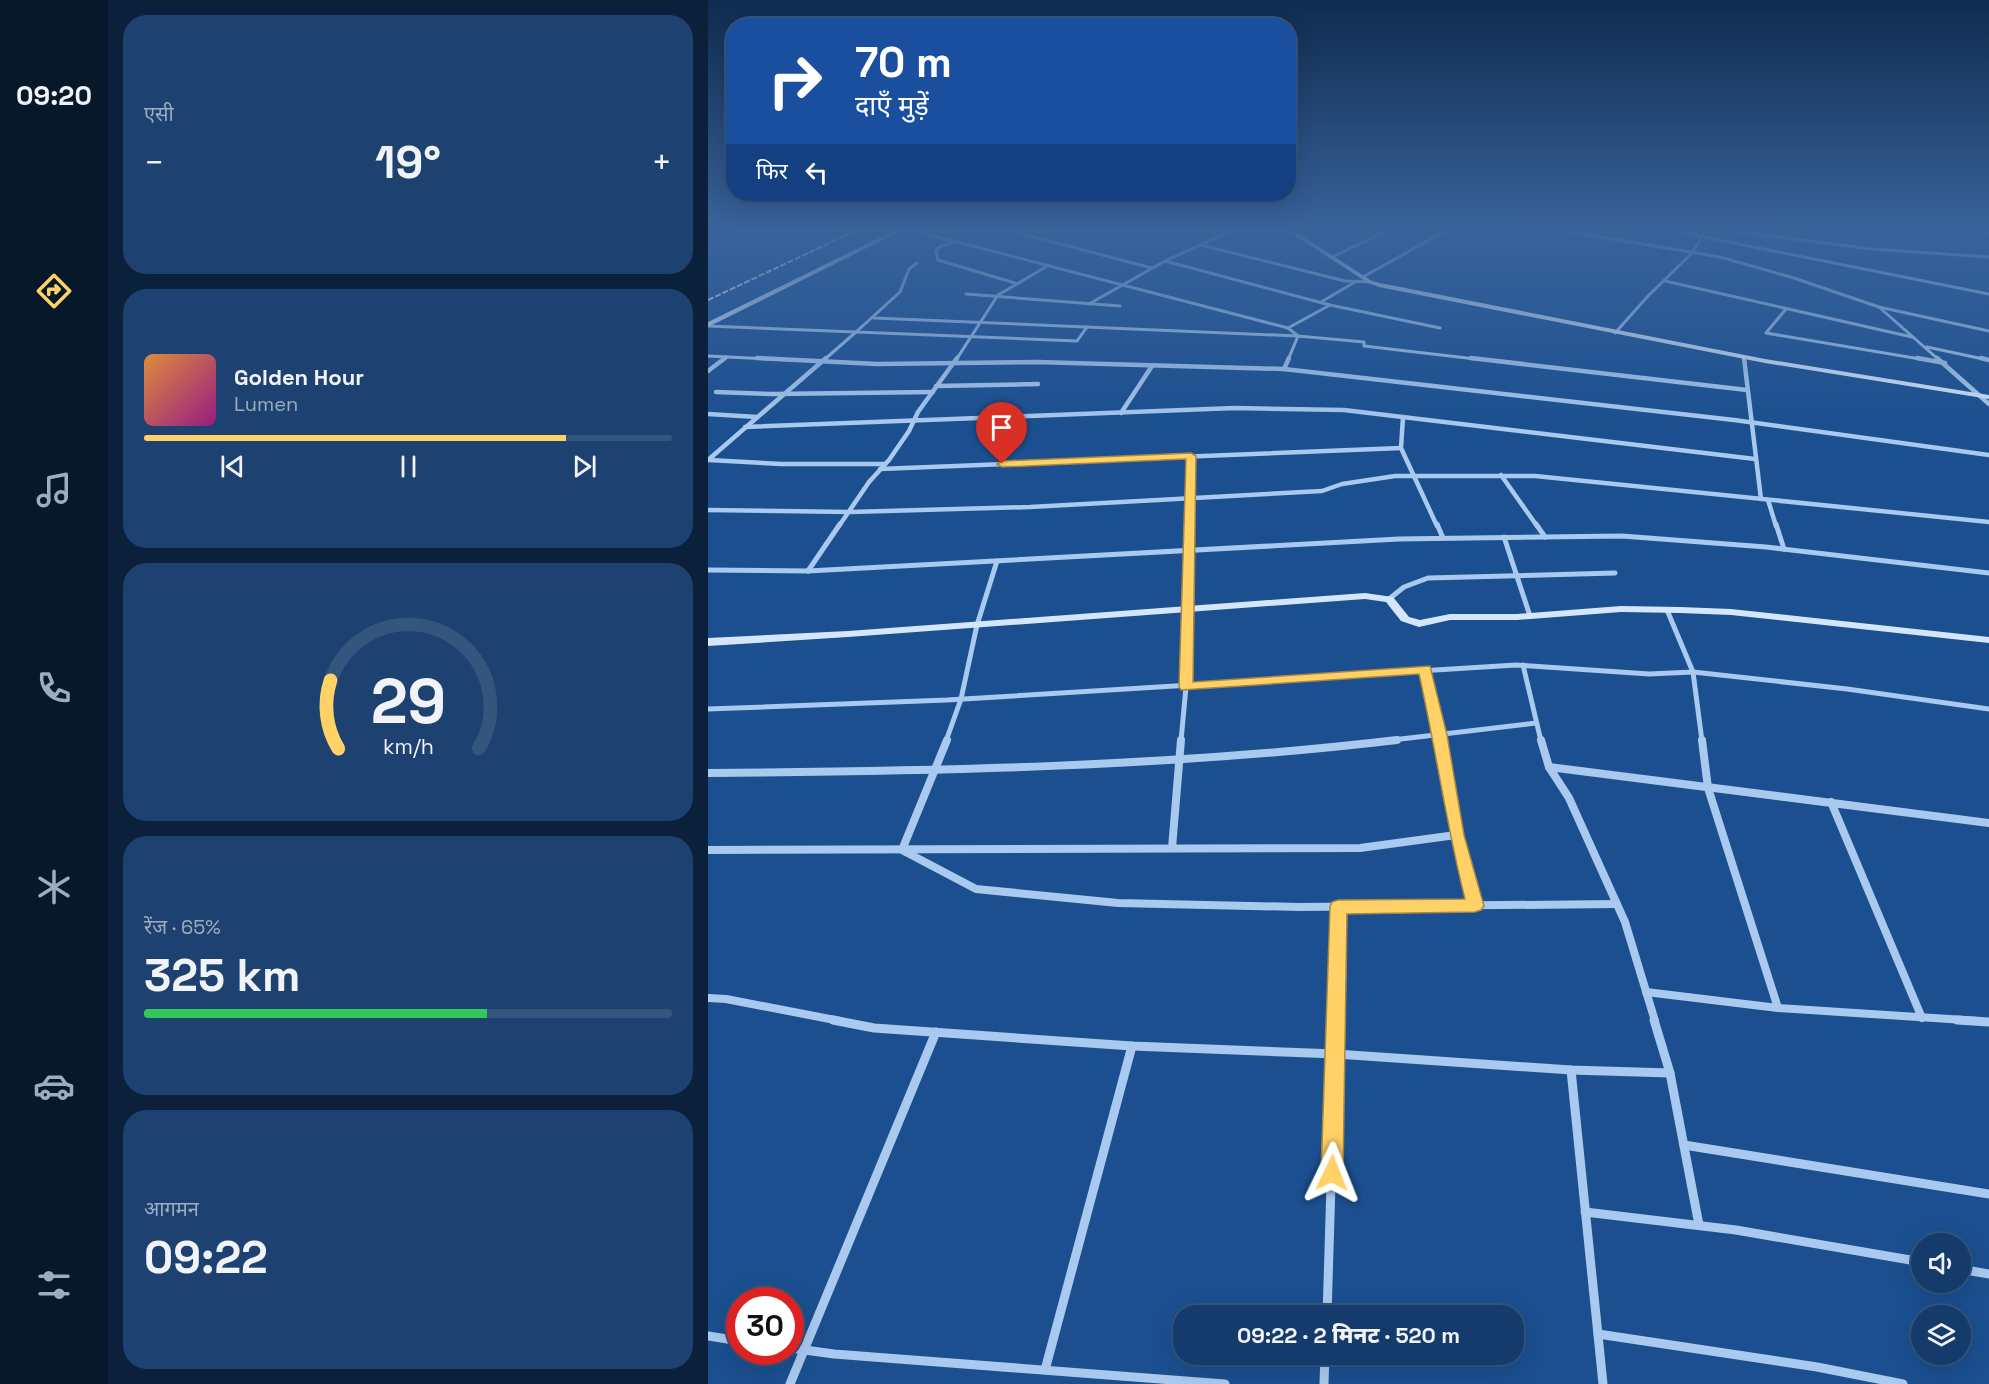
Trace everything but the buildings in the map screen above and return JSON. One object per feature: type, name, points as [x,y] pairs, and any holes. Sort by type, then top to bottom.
[{"type":"street","points":[[708,325],[767,296]]},
{"type":"street","points":[[885,464],[781,464],[708,460],[874,318],[896,296]]},
{"type":"street","points":[[991,296],[1120,306]]},
{"type":"street","points":[[808,571],[869,483],[885,464],[998,296]]},
{"type":"street","points":[[1089,304],[1103,296]]},
{"type":"street","points":[[1162,296],[1288,328],[1298,336]]},
{"type":"street","points":[[1297,296],[1330,305],[1440,328]]},
{"type":"street","points":[[1321,302],[1332,296]]},
{"type":"street","points":[[1443,296],[1616,333],[1744,357],[1989,397]]},
{"type":"street","points":[[1616,333],[1648,296]]},
{"type":"street","points":[[1728,296],[1912,337]]},
{"type":"street","points":[[1844,296],[1879,307],[1989,331]]},
{"type":"street","points":[[1288,328],[1330,305]]},
{"type":"street","points":[[1879,307],[1989,404]]},
{"type":"street","points":[[1786,309],[1766,333],[1945,363]]},
{"type":"street","points":[[874,318],[1298,336],[1364,342],[1364,346],[1469,360],[1747,390]]},
{"type":"street","points":[[708,325],[1077,341],[1087,327]]},
{"type":"street","points":[[1284,369],[1298,336]]},
{"type":"street","points":[[1923,346],[1989,360]]},
{"type":"street","points":[[708,356],[821,362],[1037,362],[1284,369],[1750,422],[1989,455]]},
{"type":"street","points":[[708,371],[728,357]]},
{"type":"street","points":[[1744,357],[1761,499]]},
{"type":"street","points":[[1121,413],[1152,366]]},
{"type":"street","points":[[936,386],[1038,384]]},
{"type":"street","points":[[716,392],[783,394],[933,392]]},
{"type":"street","points":[[745,427],[1312,408],[1755,459]]},
{"type":"street","points":[[708,414],[757,417]]},
{"type":"street","points":[[1403,417],[1401,448],[1443,538]]},
{"type":"street","points":[[880,469],[1401,448]]},
{"type":"street","points":[[1172,848],[1186,687],[1188,550],[1192,497],[1191,456]]},
{"type":"street","points":[[1501,475],[1545,537]]},
{"type":"street","points":[[708,510],[850,512],[1030,507],[1322,491],[1337,484],[1414,477],[1501,475],[1535,476],[1989,522]]},
{"type":"street","points":[[1768,500],[1784,549]]},
{"type":"street","points":[[708,570],[808,571],[1443,538],[1622,536],[1784,549],[1989,573]]},
{"type":"street","points":[[1504,537],[1530,616]]},
{"type":"street","points":[[902,850],[936,771],[961,699],[977,625],[997,561]]},
{"type":"street","points":[[1389,599],[1404,587],[1428,578],[1615,573]]},
{"type":"street","points":[[708,642],[1378,596],[1389,599],[1405,619],[1419,624],[1450,616],[1530,616],[1621,609],[1667,610],[1731,612],[1989,640]]},
{"type":"street","points":[[1667,610],[1693,672],[1708,788],[1778,1008]]},
{"type":"street","points":[[1523,665],[1536,723],[1550,767],[1569,798],[1625,922],[1670,1074],[1699,1225]]},
{"type":"street","points":[[708,709],[1186,687],[1425,669],[1523,665],[1648,674],[1693,672],[1847,689],[1989,709]]},
{"type":"street","points":[[1425,669],[1440,735],[1456,835],[1475,906]]},
{"type":"street","points":[[708,773],[936,771],[1181,759],[1390,742],[1536,723]]},
{"type":"street","points":[[1550,767],[1989,823]]},
{"type":"street","points":[[1831,802],[1922,1018]]},
{"type":"street","points":[[708,850],[1360,848],[1456,835]]},
{"type":"street","points":[[902,850],[976,888],[1118,903],[1338,907],[1617,904]]},
{"type":"street","points":[[1327,1305],[1336,1054],[1338,907]]},
{"type":"street","points":[[1646,992],[1778,1008],[1989,1022]]},
{"type":"street","points":[[708,998],[726,999],[874,1028],[1132,1046],[1336,1054],[1571,1070],[1670,1074]]},
{"type":"street","points":[[790,1384],[936,1032]]},
{"type":"street","points":[[1045,1370],[1132,1046]]},
{"type":"street","points":[[1571,1070],[1603,1384]]},
{"type":"street","points":[[1684,1145],[1989,1194]]},
{"type":"street","points":[[1585,1212],[1699,1225],[1911,1260]]},
{"type":"street","points":[[1971,1271],[1989,1274]]},
{"type":"street","points":[[1598,1334],[1817,1367],[1903,1384]]},
{"type":"street","points":[[708,1336],[726,1339]]},
{"type":"street","points":[[806,1350],[1224,1384]]},
{"type":"street","points":[[1324,1384],[1325,1365]]},
{"type":"railway","points":[[708,300],[717,296]]},
{"type":"route","points":[[1002,464],[1191,456],[1192,497],[1188,550],[1186,687],[1425,669],[1440,735],[1456,835],[1475,906],[1338,907],[1332,1173]]}]
